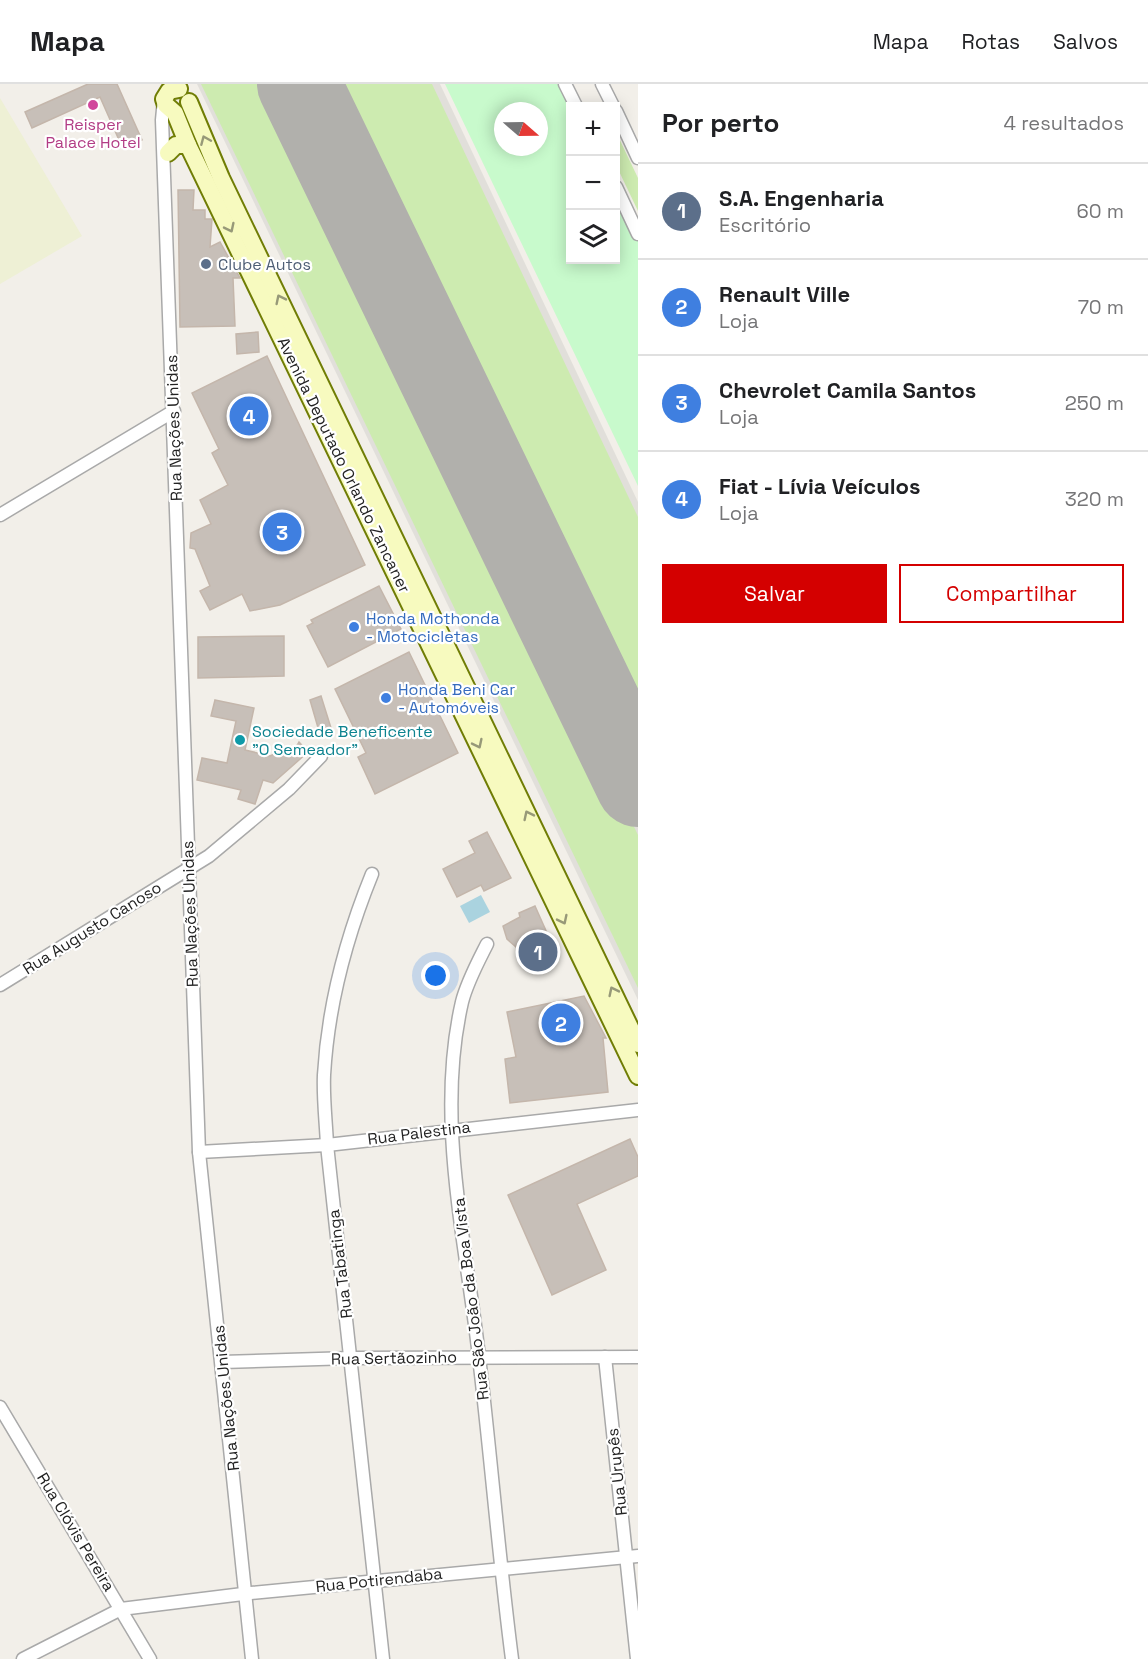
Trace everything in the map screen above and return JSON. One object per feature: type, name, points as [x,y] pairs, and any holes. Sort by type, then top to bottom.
[{"type":"main road","name":"Avenida Deputado Orlando Zancaner","points":[[173,95],[188,146],[638,1075]]},
{"type":"main road","name":"Avenida Deputado Orlando Zancaner","points":[[173,95],[221,178],[638,1044]]},
{"type":"main road","points":[[166,159],[176,145],[188,146]]},
{"type":"street","points":[[565,84],[574,102]]},
{"type":"street","points":[[602,84],[611,102]]},
{"type":"street","name":"Rua Nações Unidas","points":[[173,95],[166,159],[199,1152],[248,1593],[252,1659]]},
{"type":"street","points":[[620,121],[638,158]]},
{"type":"street","points":[[620,198],[638,234]]},
{"type":"street","points":[[0,515],[174,411]]},
{"type":"street","name":"Rua Augusto Canoso","points":[[0,985],[209,856],[290,789],[321,756]]},
{"type":"street","name":"Rua Tabatinga","points":[[372,874],[355,915],[332,1002],[324,1076],[327,1145],[382,1659]]},
{"type":"street","name":"Rua São João da Boa Vista","points":[[486,944],[462,1000],[451,1062],[451,1129],[512,1659]]},
{"type":"street","name":"Rua Palestina","points":[[199,1152],[327,1145],[451,1129],[638,1110]]},
{"type":"street","name":"Rua Urupês","points":[[605,1357],[632,1557],[637,1659]]},
{"type":"street","name":"Rua Sertãozinho","points":[[222,1362],[351,1358],[638,1357]]},
{"type":"street","name":"Rua Clóvis Pereira","points":[[0,1407],[150,1659]]},
{"type":"street","name":"Rua Potirendaba","points":[[23,1659],[122,1609],[375,1580],[632,1557]]},
{"type":"shaded area","points":[[197,84],[440,84],[638,502],[638,1000]]},
{"type":"green space","points":[[201,84],[273,84],[638,835],[638,988]]},
{"type":"green space","points":[[323,84],[432,84],[638,517],[638,738]]},
{"type":"green space","points":[[445,84],[563,84],[569,102],[566,102],[566,264],[620,264],[620,199],[638,237],[638,486]]},
{"type":"green space","points":[[0,98],[82,236],[0,284]]},
{"type":"green space","points":[[620,140],[638,178],[638,211],[620,173]]},
{"type":"water","points":[[481,895],[490,912],[469,923],[460,906]]},
{"type":"building","points":[[88,84],[117,84],[142,140],[123,149],[100,97],[32,128],[25,112]]},
{"type":"building","points":[[178,190],[194,190],[193,210],[205,210],[205,219],[212,219],[210,247],[220,242],[240,278],[233,278],[235,326],[180,327]]},
{"type":"building","points":[[258,332],[259,352],[237,354],[236,334]]},
{"type":"building","points":[[267,356],[365,565],[280,605],[250,611],[242,594],[210,610],[200,591],[210,586],[195,549],[190,548],[191,533],[211,524],[200,500],[228,485],[212,453],[219,449],[192,393]]},
{"type":"building","name":"Honda Mothonda - Motocicletas","points":[[379,586],[401,629],[328,667],[307,626],[313,623],[311,620]]},
{"type":"building","points":[[284,636],[284,676],[198,678],[198,637]]},
{"type":"building","points":[[409,652],[458,753],[375,794],[358,757],[366,753],[335,689]]},
{"type":"building","points":[[321,696],[331,728],[319,731],[310,700]]},
{"type":"building","points":[[215,700],[254,708],[245,750],[270,756],[281,751],[282,755],[295,749],[299,742],[308,752],[273,783],[263,780],[255,804],[238,799],[241,790],[197,780],[202,758],[227,763],[236,721],[211,716]]},
{"type":"building","points":[[487,832],[511,878],[484,891],[481,885],[457,897],[443,869],[475,853],[469,841]]},
{"type":"building","points":[[535,906],[555,951],[525,965],[516,947],[507,939],[503,926],[520,917],[519,913]]},
{"type":"building","points":[[584,996],[606,1038],[603,1038],[608,1092],[510,1103],[505,1059],[516,1057],[507,1012]]},
{"type":"building","points":[[630,1139],[638,1157],[638,1176],[577,1204],[606,1270],[552,1295],[508,1195]]},
{"type":"runway","points":[[299,84],[638,785]]},
{"type":"place","name":"Reisper Palace Hotel","points":[[93,105]]},
{"type":"place","name":"Clube Autos","points":[[206,264]]},
{"type":"place","name":"Fiat - Lívia Veículos","points":[[249,416]]},
{"type":"place","name":"Chevrolet Camila Santos","points":[[282,532]]},
{"type":"place","name":"Honda Mothonda - Motocicletas","points":[[354,627]]},
{"type":"place","name":"Honda Beni Car - Automóveis","points":[[386,698]]},
{"type":"place","name":"Sociedade Beneficente \"O Semeador\"","points":[[240,740]]},
{"type":"place","name":"S.A. Engenharia","points":[[538,952]]},
{"type":"place","name":"Renault Ville","points":[[561,1023]]}]
